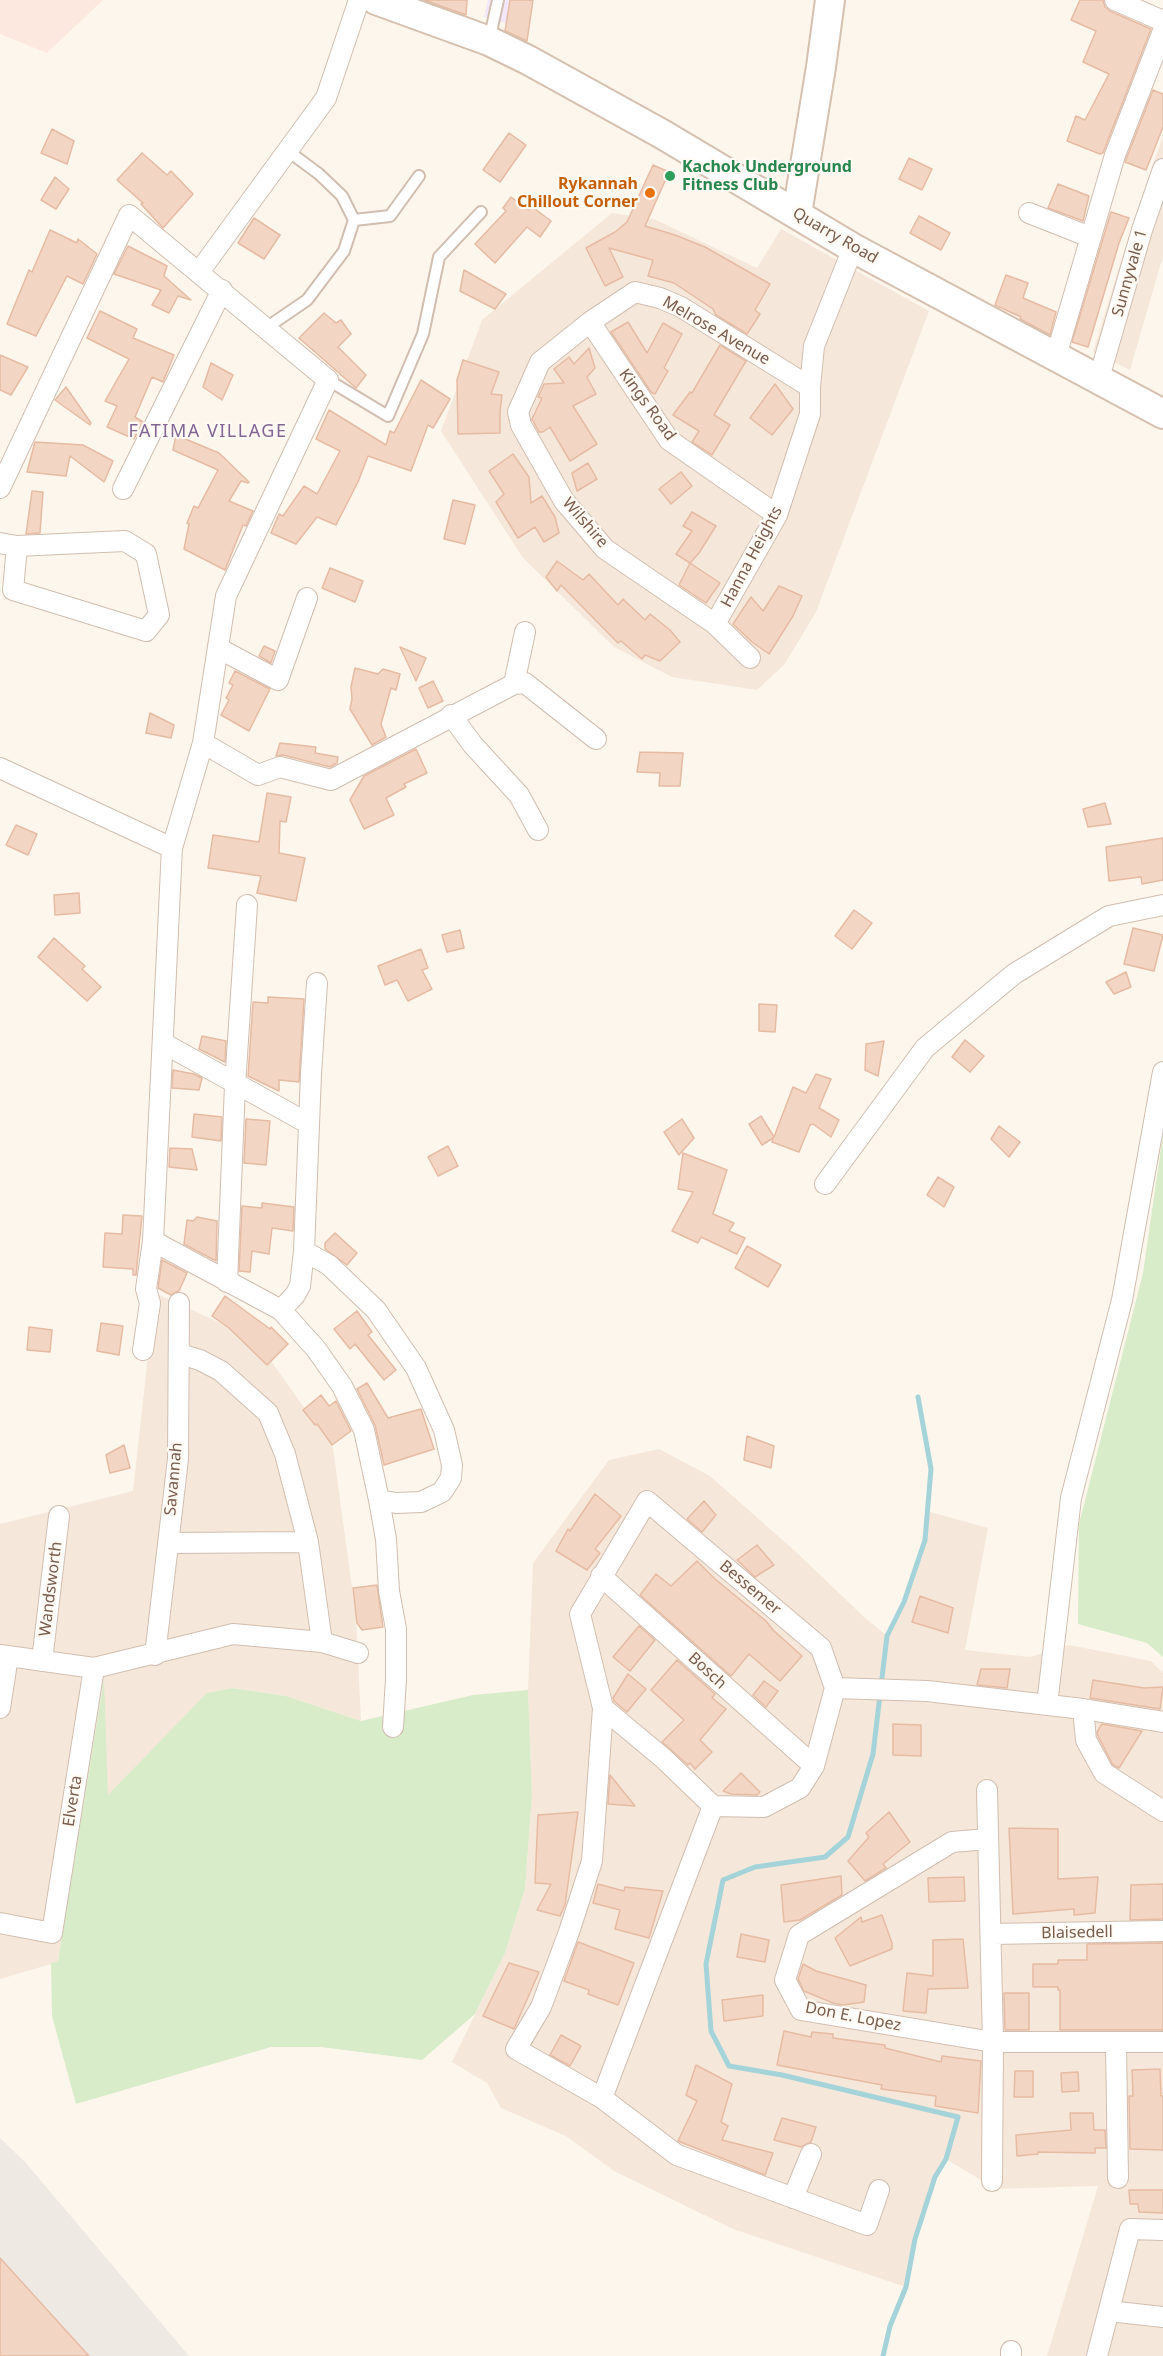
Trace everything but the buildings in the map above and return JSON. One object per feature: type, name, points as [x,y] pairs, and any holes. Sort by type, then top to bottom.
[{"type":"street","points":[[199,272],[326,98],[359,0]]},
{"type":"street","name":"Quarry Road","points":[[376,0],[489,41],[662,134],[853,248],[1163,414]]},
{"type":"street","points":[[796,214],[830,0]]},
{"type":"street","points":[[1115,0],[1163,21]]},
{"type":"street","points":[[1056,356],[1114,155],[1163,31]]},
{"type":"street","name":"Sunnyvale 1","points":[[1099,378],[1142,230],[1163,169]]},
{"type":"street","points":[[1029,213],[1090,237]]},
{"type":"street","points":[[0,488],[129,215],[328,380],[226,596],[203,743],[172,848],[153,1241],[146,1289],[150,1303],[142,1350]]},
{"type":"street","name":"Hanna Heights","points":[[715,624],[777,515],[810,414],[814,346],[853,248]]},
{"type":"street","points":[[123,489],[222,290]]},
{"type":"street","name":"Melrose Avenue","points":[[590,322],[635,292],[660,298],[681,307],[810,387]]},
{"type":"street","name":"Kings Road","points":[[590,322],[669,440],[777,515]]},
{"type":"street","name":"Wilshire","points":[[590,322],[540,362],[518,412],[521,425],[564,501],[605,549],[715,624],[750,658]]},
{"type":"street","points":[[125,541],[146,554],[159,615],[146,631],[13,590],[9,544],[125,541]]},
{"type":"street","points":[[218,648],[278,680],[307,598]]},
{"type":"street","points":[[514,684],[525,632]]},
{"type":"street","points":[[203,743],[258,775],[280,767],[331,780],[451,715],[514,684],[525,683],[596,739]]},
{"type":"street","points":[[451,715],[473,745],[519,795],[538,830]]},
{"type":"street","points":[[0,768],[172,848]]},
{"type":"street","points":[[227,1282],[235,1084],[247,905]]},
{"type":"street","points":[[825,1184],[925,1048],[1005,981],[1109,916],[1163,905]]},
{"type":"street","points":[[281,1310],[296,1295],[300,1286],[304,1251],[317,983]]},
{"type":"street","points":[[163,1043],[309,1124]]},
{"type":"street","points":[[1047,1705],[1071,1498],[1122,1300],[1163,1072]]},
{"type":"street","points":[[153,1241],[281,1310],[316,1349],[342,1386],[364,1430],[380,1500],[386,1539],[389,1592],[396,1629],[393,1727]]},
{"type":"street","points":[[304,1251],[329,1265],[376,1310],[416,1368],[444,1430],[453,1465],[451,1478],[442,1492],[421,1502],[396,1503],[380,1500]]},
{"type":"street","name":"Savannah","points":[[154,1655],[178,1459],[179,1303]]},
{"type":"street","points":[[180,1354],[200,1360],[221,1371],[268,1413],[285,1454],[308,1542],[322,1641]]},
{"type":"street","name":"Bessemer","points":[[601,1576],[647,1501],[821,1648],[835,1688]]},
{"type":"street","name":"Wandsworth","points":[[42,1661],[59,1516]]},
{"type":"street","points":[[168,1543],[308,1542]]},
{"type":"street","points":[[601,1576],[580,1614],[603,1708],[592,1861],[541,2007],[516,2049],[602,2097],[677,2155],[867,2225],[879,2190]]},
{"type":"street","name":"Bosch","points":[[601,1576],[814,1766]]},
{"type":"street","points":[[0,1708],[4,1656],[94,1668],[234,1634],[322,1641],[358,1653]]},
{"type":"street","name":"Elverta","points":[[0,1923],[52,1933],[94,1668]]},
{"type":"street","points":[[603,1708],[663,1758],[713,1806],[764,1807],[800,1788],[814,1766],[835,1688],[927,1691],[1083,1709],[1163,1722]]},
{"type":"street","points":[[1083,1709],[1086,1740],[1104,1773],[1163,1810]]},
{"type":"street","points":[[987,1790],[993,2042],[993,2181]]},
{"type":"street","points":[[602,2097],[713,1806]]},
{"type":"street","name":"Don E. Lopez","points":[[988,1839],[952,1842],[799,1935],[785,1980],[801,2010],[993,2042],[1163,2042]]},
{"type":"street","name":"Blaisedell","points":[[991,1934],[1163,1931]]},
{"type":"street","points":[[1116,2042],[1118,2178]]},
{"type":"street","points":[[794,2198],[811,2154]]},
{"type":"street","points":[[1097,2356],[1130,2229],[1163,2230]]},
{"type":"street","points":[[1109,2311],[1163,2317]]},
{"type":"lane","points":[[489,41],[498,0]]},
{"type":"lane","points":[[266,328],[307,300],[344,251],[354,220],[342,196],[319,174],[288,151]]},
{"type":"lane","points":[[354,220],[390,216],[419,176]]},
{"type":"lane","points":[[328,380],[388,416],[423,334],[439,257],[481,212]]},
{"type":"shaded area","points":[[0,0],[103,0],[47,53],[0,34]]},
{"type":"shaded area","points":[[488,0],[516,0],[511,25],[484,17]]},
{"type":"shaded area","points":[[1163,136],[1163,256],[1130,370],[1093,352],[1133,222]]},
{"type":"shaded area","points":[[612,213],[654,219],[757,268],[781,229],[929,311],[816,612],[784,665],[757,690],[672,677],[614,647],[523,558],[441,431],[482,320]]},
{"type":"shaded area","points":[[155,1293],[229,1327],[266,1354],[333,1448],[356,1617],[361,1721],[286,1696],[232,1688],[207,1693],[108,1796],[103,1684],[58,1962],[0,1979],[0,1524],[133,1491]]},
{"type":"shaded area","points":[[659,1449],[710,1476],[886,1635],[904,1602],[925,1541],[927,1511],[988,1528],[965,1650],[1030,1657],[1069,1645],[1151,1661],[1163,1673],[1163,2356],[1047,2356],[1098,2186],[996,2189],[946,2159],[935,2177],[915,2239],[906,2287],[733,2229],[614,2171],[566,2136],[501,2108],[487,2083],[452,2062],[505,1953],[525,1889],[532,1795],[528,1691],[533,1563],[609,1460]]},
{"type":"shaded area","points":[[0,2138],[26,2163],[189,2356],[0,2356]]},
{"type":"green space","points":[[1163,1134],[1163,1657],[1147,1643],[1078,1624],[1079,1524],[1143,1273]]},
{"type":"green space","points":[[104,1679],[108,1795],[207,1693],[232,1688],[286,1696],[361,1721],[473,1695],[528,1690],[532,1795],[525,1889],[505,1953],[475,2014],[422,2060],[321,2047],[271,2047],[76,2104],[52,2016],[51,1963],[58,1961]]},
{"type":"waterway","points":[[881,1686],[887,1636],[904,1602],[925,1540],[931,1469],[918,1397]]},
{"type":"waterway","points":[[880,1695],[873,1754],[848,1837],[825,1857],[755,1867],[723,1880],[706,1964],[711,2031],[729,2066],[782,2075],[958,2117],[946,2159],[935,2177],[915,2239],[906,2287],[890,2326],[883,2356]]},
{"type":"place","name":"Kachok Underground Fitness Club","points":[[670,176]]},
{"type":"place","name":"Rykannah Chillout Corner","points":[[650,193]]},
{"type":"district","name":"FATIMA VILLAGE","points":[[208,432]]}]
